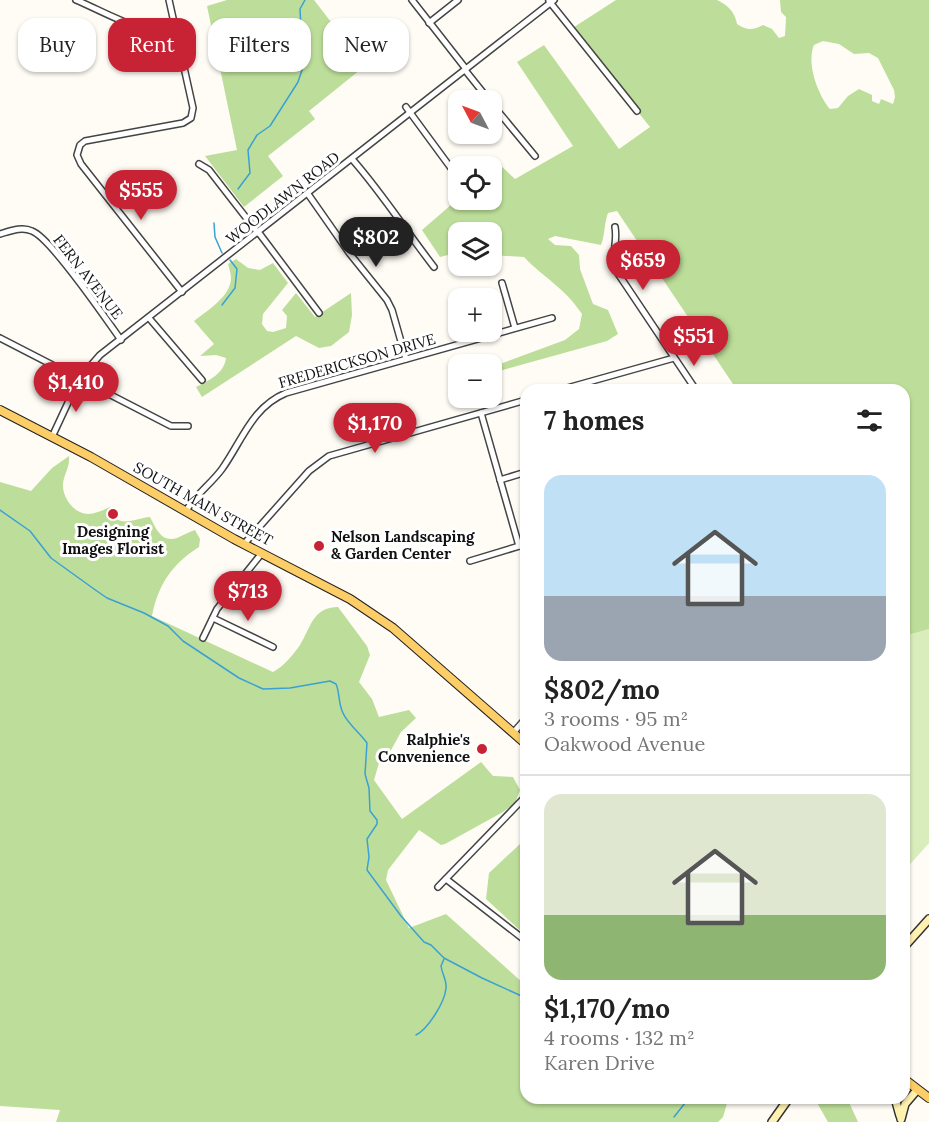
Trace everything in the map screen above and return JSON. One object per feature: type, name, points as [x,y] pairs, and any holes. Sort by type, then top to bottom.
[{"type":"main road","name":"SOUTH MAIN STREET","points":[[0,410],[116,470],[244,544],[328,586],[370,611],[427,657],[520,739]]},
{"type":"main road","points":[[910,940],[929,918]]},
{"type":"main road","points":[[910,1085],[929,1098]]},
{"type":"main road","points":[[910,1098],[917,1090]]},
{"type":"main road","points":[[772,1122],[785,1104]]},
{"type":"main road","points":[[897,1104],[901,1120]]},
{"type":"main road","points":[[901,1120],[905,1104]]},
{"type":"street","points":[[76,0],[118,18]]},
{"type":"street","points":[[169,0],[173,18]]},
{"type":"street","points":[[412,0],[482,90]]},
{"type":"street","points":[[429,23],[458,0]]},
{"type":"street","points":[[551,1],[637,111]]},
{"type":"street","name":"WOODLAWN ROAD","points":[[52,436],[79,379],[92,362],[352,159],[408,110],[466,70],[551,1]]},
{"type":"street","points":[[182,292],[81,164],[77,155],[80,145],[85,141],[183,123],[191,118],[193,108],[185,72]]},
{"type":"street","points":[[408,110],[448,164]]},
{"type":"street","points":[[502,116],[535,156]]},
{"type":"street","points":[[352,159],[376,187],[434,267]]},
{"type":"street","points":[[199,164],[209,170],[319,313]]},
{"type":"street","points":[[308,194],[359,266],[387,300],[406,359]]},
{"type":"street","points":[[615,227],[617,237],[613,260],[615,269],[692,384]]},
{"type":"street","name":"FERN AVENUE","points":[[0,234],[25,229],[40,236],[87,293],[121,340]]},
{"type":"street","points":[[502,283],[515,328]]},
{"type":"street","points":[[149,318],[202,380]]},
{"type":"street","name":"FREDERICKSON DRIVE","points":[[186,511],[223,468],[256,413],[274,398],[552,318]]},
{"type":"street","points":[[0,338],[171,426],[188,426]]},
{"type":"street","points":[[581,384],[674,358]]},
{"type":"street","points":[[244,544],[309,471],[329,456],[520,402]]},
{"type":"street","points":[[470,561],[519,546],[481,413]]},
{"type":"street","points":[[500,480],[520,474]]},
{"type":"street","points":[[202,638],[220,606],[262,553]]},
{"type":"street","points":[[213,618],[273,648]]},
{"type":"street","points":[[513,733],[520,725]]},
{"type":"street","points":[[438,887],[520,802]]},
{"type":"street","points":[[446,879],[520,936]]},
{"type":"green space","points":[[227,0],[314,0],[328,18],[323,18],[323,72],[358,72],[309,111],[315,119],[268,156],[283,176],[244,207],[205,156],[237,150],[221,72],[311,72],[311,18],[210,18],[207,6]]},
{"type":"green space","points":[[616,0],[717,0],[730,9],[737,24],[750,29],[763,25],[772,29],[779,38],[785,36],[786,17],[781,12],[780,0],[929,0],[929,629],[910,635],[910,384],[733,384],[617,211],[608,213],[601,245],[555,236],[548,239],[555,245],[571,246],[579,255],[580,269],[593,304],[608,310],[618,334],[607,341],[502,370],[502,363],[565,340],[579,329],[582,314],[561,290],[524,257],[502,256],[502,222],[448,222],[448,255],[440,257],[422,230],[448,208],[448,210],[502,210],[502,167],[515,179],[573,146],[517,62],[544,45],[619,149],[650,127],[571,29]],"holes":[[[823,41],[839,44],[854,54],[869,53],[878,58],[894,90],[893,104],[881,99],[879,104],[872,101],[872,95],[859,89],[848,96],[838,108],[830,109],[821,96],[814,78],[811,61],[814,45]]]},
{"type":"green space","points":[[236,259],[248,268],[260,270],[273,263],[288,283],[263,314],[262,324],[267,331],[273,332],[286,328],[287,316],[282,310],[296,293],[315,317],[351,293],[352,315],[349,332],[331,346],[319,348],[296,336],[202,397],[196,387],[219,372],[226,358],[216,355],[200,356],[214,344],[194,321],[223,297],[230,285],[228,264]]},
{"type":"green space","points":[[69,456],[63,489],[70,504],[78,511],[91,514],[110,507],[113,514],[121,521],[150,517],[160,534],[171,539],[195,530],[200,539],[199,547],[181,561],[168,576],[158,595],[152,616],[273,672],[294,653],[318,614],[323,610],[338,607],[367,646],[370,655],[359,682],[372,699],[379,717],[409,710],[416,718],[401,732],[386,759],[379,763],[374,780],[402,819],[481,762],[493,776],[513,777],[520,790],[515,803],[445,844],[441,845],[419,830],[388,870],[386,880],[409,928],[446,914],[520,980],[520,1104],[727,1104],[723,1117],[718,1122],[56,1122],[60,1110],[0,1106],[0,482],[31,491],[52,468]]},
{"type":"green space","points":[[929,629],[929,843],[910,864],[910,635]]},
{"type":"green space","points":[[520,844],[520,930],[486,899],[489,873]]},
{"type":"green space","points":[[818,1104],[850,1104],[858,1122],[828,1122]]},
{"type":"waterway","points":[[238,189],[250,173],[248,150],[257,135],[270,126],[298,82],[303,67],[300,9],[305,0]]},
{"type":"waterway","points":[[214,223],[215,237],[222,253]]},
{"type":"waterway","points":[[222,305],[235,288],[237,269],[230,260]]},
{"type":"waterway","points":[[0,510],[30,531],[51,558],[94,589],[107,598],[144,613],[168,626],[183,641],[239,678],[263,689],[290,688],[330,681],[336,684],[340,706],[345,717],[367,743],[365,774],[369,788],[370,811],[377,820],[377,824],[367,839],[369,857],[367,870],[401,916],[424,942],[431,945],[444,958],[520,995]]},
{"type":"waterway","points":[[416,1035],[431,1021],[443,1000],[446,985],[441,966],[444,959]]},
{"type":"waterway","points":[[674,1117],[684,1104]]},
{"type":"place","name":"Designing Images Florist","points":[[113,514]]},
{"type":"place","name":"Nelson Landscaping & Garden Center","points":[[319,546]]},
{"type":"place","name":"Ralphie's Convenience","points":[[482,749]]}]
